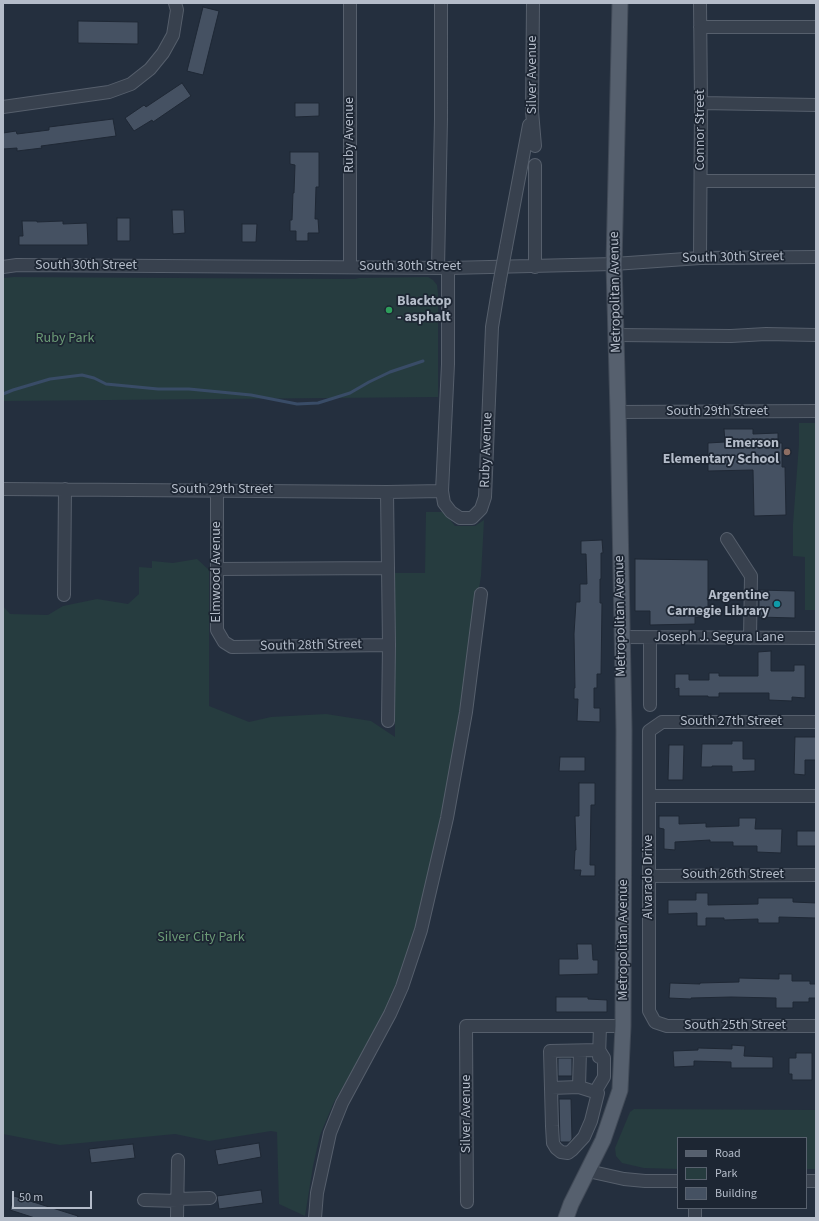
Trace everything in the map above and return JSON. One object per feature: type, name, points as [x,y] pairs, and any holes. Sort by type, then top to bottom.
[{"type":"main road","name":"Metropolitan Avenue","points":[[566,1218],[571,1204],[603,1140],[620,1090],[623,1026],[624,730],[614,264],[620,3]]},
{"type":"street","points":[[3,107],[109,92],[131,84],[150,69],[163,52],[172,35],[177,10],[176,3]]},
{"type":"street","name":"Ruby Avenue","points":[[350,3],[350,267]]},
{"type":"street","name":"Ruby Avenue","points":[[441,3],[443,268],[448,364],[442,491],[444,503],[451,512],[460,518],[472,518],[481,510],[485,497],[492,327],[532,111]]},
{"type":"street","name":"Silver Avenue","points":[[533,3],[532,111],[535,146]]},
{"type":"street","name":"Connor Street","points":[[700,3],[700,258]]},
{"type":"street","points":[[700,27],[816,27]]},
{"type":"street","points":[[701,103],[816,105]]},
{"type":"street","points":[[535,165],[535,267]]},
{"type":"street","points":[[701,181],[816,181]]},
{"type":"street","name":"South 30th Street","points":[[3,267],[17,265],[443,268],[535,267],[614,264],[700,258],[816,257]]},
{"type":"street","points":[[616,335],[816,335]]},
{"type":"street","name":"South 29th Street","points":[[618,412],[816,411]]},
{"type":"street","name":"South 29th Street","points":[[3,489],[387,492],[442,491]]},
{"type":"street","points":[[64,595],[65,489]]},
{"type":"street","name":"Elmwood Avenue","points":[[217,490],[217,630],[224,642],[232,647]]},
{"type":"street","points":[[387,492],[389,645],[388,721]]},
{"type":"street","points":[[727,539],[751,576],[750,638]]},
{"type":"street","points":[[217,568],[388,568]]},
{"type":"street","points":[[315,1218],[317,1193],[330,1133],[342,1103],[390,1014],[402,986],[421,930],[447,818],[466,712],[481,594]]},
{"type":"street","name":"Joseph J. Segura Lane","points":[[621,637],[816,638]]},
{"type":"street","points":[[650,638],[650,705]]},
{"type":"street","name":"South 28th Street","points":[[232,647],[389,645]]},
{"type":"street","name":"South 27th Street","points":[[649,731],[662,722],[816,722]]},
{"type":"street","name":"Alvarado Drive","points":[[649,731],[649,1011],[655,1022]]},
{"type":"street","points":[[649,796],[816,796]]},
{"type":"street","name":"South 26th Street","points":[[649,876],[816,875]]},
{"type":"street","name":"South 25th Street","points":[[655,1022],[666,1026],[816,1026]]},
{"type":"street","name":"Silver Avenue","points":[[467,1202],[466,1026],[600,1026]]},
{"type":"street","points":[[599,1050],[550,1051],[553,1143],[561,1152],[568,1153],[572,1150],[584,1137],[592,1120],[598,1090],[600,1026],[623,1026]]},
{"type":"street","points":[[579,1087],[580,1051]]},
{"type":"street","points":[[551,1088],[579,1087],[598,1090],[617,1100]]},
{"type":"street","points":[[177,1218],[178,1160]]},
{"type":"street","points":[[588,1171],[624,1179],[645,1181],[677,1181]]},
{"type":"street","points":[[144,1200],[210,1198]]},
{"type":"green space","name":"Ruby Park","points":[[428,277],[437,285],[438,293],[438,397],[3,401],[3,278],[355,279]]},
{"type":"green space","points":[[799,423],[816,423],[816,610],[805,610],[805,557],[793,556],[793,524],[799,444]]},
{"type":"green space","name":"Silver City Park","points":[[426,512],[444,512],[455,526],[475,526],[484,520],[481,576],[447,787],[417,929],[384,1016],[334,1102],[320,1135],[313,1166],[305,1216],[279,1204],[277,1132],[271,1131],[209,1141],[175,1134],[60,1145],[3,1134],[3,606],[10,614],[48,615],[63,606],[97,599],[128,604],[139,594],[139,567],[152,568],[152,561],[173,563],[197,559],[209,570],[209,706],[249,722],[271,717],[326,714],[371,721],[395,737],[395,573],[425,573]]},
{"type":"green space","points":[[634,1109],[816,1110],[816,1169],[807,1169],[807,1137],[677,1137],[677,1169],[644,1168],[622,1163],[616,1156],[615,1148],[630,1112]]},
{"type":"building","points":[[203,7],[219,11],[203,75],[187,71]]},
{"type":"building","points":[[78,21],[138,22],[138,44],[78,43]]},
{"type":"building","points":[[182,83],[191,96],[153,122],[152,120],[134,131],[125,118],[144,105],[146,107]]},
{"type":"building","points":[[295,103],[319,103],[319,116],[295,117]]},
{"type":"building","points":[[113,119],[116,136],[41,146],[42,148],[17,151],[17,148],[3,149],[3,133],[16,131],[17,134],[49,130],[49,127]]},
{"type":"building","points":[[290,152],[319,152],[319,187],[316,187],[315,219],[318,219],[319,233],[308,233],[308,241],[296,241],[296,231],[290,231],[295,165],[290,164]]},
{"type":"building","points":[[172,210],[184,210],[185,233],[173,234]]},
{"type":"building","points":[[117,218],[130,218],[130,241],[117,241]]},
{"type":"building","points":[[22,221],[63,221],[63,224],[87,223],[88,245],[19,245],[19,236],[23,236]]},
{"type":"building","points":[[242,224],[257,224],[256,242],[242,242]]},
{"type":"building","points":[[724,429],[753,429],[753,434],[778,433],[778,443],[782,443],[782,467],[785,467],[786,515],[754,516],[753,470],[708,471],[708,443],[725,442]]},
{"type":"building","points":[[602,540],[603,553],[601,553],[600,579],[600,603],[602,603],[601,674],[597,674],[597,688],[594,688],[594,708],[600,708],[600,722],[577,721],[578,699],[574,699],[574,634],[576,602],[580,602],[580,584],[587,584],[586,554],[581,554],[581,541]]},
{"type":"building","points":[[635,559],[708,560],[708,617],[695,617],[695,624],[650,625],[650,611],[635,611]]},
{"type":"building","name":"Argentine Carnegie Library","points":[[759,590],[795,591],[795,618],[759,617]]},
{"type":"building","points":[[771,651],[771,671],[794,671],[794,665],[805,665],[805,698],[792,697],[792,701],[769,700],[769,693],[719,693],[719,697],[679,696],[679,688],[675,689],[675,674],[689,674],[689,680],[709,680],[709,673],[719,673],[719,676],[758,676],[758,652]]},
{"type":"building","points":[[795,737],[816,737],[816,760],[805,760],[805,775],[794,774]]},
{"type":"building","points":[[732,741],[743,741],[743,759],[755,759],[755,771],[732,772],[732,766],[701,767],[702,744],[732,744]]},
{"type":"building","points":[[669,745],[684,745],[683,780],[668,780]]},
{"type":"building","points":[[560,757],[585,757],[585,771],[559,771]]},
{"type":"building","points":[[579,783],[595,783],[595,805],[591,805],[590,865],[595,865],[595,876],[580,876],[581,870],[574,870],[576,850],[575,816],[579,816]]},
{"type":"building","points":[[659,816],[679,816],[679,824],[706,823],[706,827],[739,826],[739,818],[756,818],[755,829],[782,829],[781,853],[757,852],[757,846],[733,846],[733,842],[710,842],[710,840],[675,842],[675,850],[664,849],[664,829],[659,828]]},
{"type":"building","points":[[797,831],[816,831],[816,846],[797,846]]},
{"type":"building","points":[[696,893],[708,893],[708,905],[758,904],[758,898],[793,898],[793,902],[816,903],[816,918],[779,917],[779,923],[758,923],[758,919],[724,920],[724,918],[706,918],[706,926],[697,926],[697,913],[668,914],[668,900],[696,900]]},
{"type":"building","points":[[577,944],[592,944],[593,960],[598,960],[598,974],[559,975],[559,959],[578,959]]},
{"type":"building","points":[[779,974],[792,974],[792,981],[810,981],[810,984],[816,984],[816,998],[809,998],[809,1002],[793,1002],[793,1008],[776,1008],[776,998],[669,998],[670,983],[700,984],[739,982],[739,978],[779,979]]},
{"type":"building","points":[[556,997],[588,997],[588,999],[607,1000],[607,1012],[556,1012]]},
{"type":"building","points":[[732,1045],[745,1046],[744,1056],[773,1057],[773,1068],[731,1068],[731,1062],[694,1061],[694,1066],[674,1067],[673,1051],[698,1050],[698,1048],[732,1049]]},
{"type":"building","points":[[796,1053],[812,1053],[812,1080],[792,1080],[792,1074],[789,1074],[789,1058],[796,1058]]},
{"type":"building","points":[[558,1058],[572,1058],[572,1076],[558,1076]]},
{"type":"building","points":[[559,1099],[571,1099],[572,1139],[570,1142],[560,1141]]},
{"type":"building","points":[[259,1143],[261,1157],[218,1165],[215,1150]]},
{"type":"building","points":[[133,1144],[135,1158],[91,1163],[89,1149]]},
{"type":"building","points":[[261,1190],[263,1203],[219,1209],[217,1196]]},
{"type":"building","points":[[14,1196],[78,1216],[77,1218],[35,1218],[10,1210]]},
{"type":"waterway","points":[[3,394],[50,379],[82,375],[94,378],[106,384],[158,389],[189,389],[251,395],[297,404],[318,403],[350,393],[390,372],[423,361]]},
{"type":"place","name":"Blacktop - asphalt","points":[[389,310]]},
{"type":"place","name":"Emerson Elementary School","points":[[787,452]]},
{"type":"place","name":"Argentine Carnegie Library","points":[[777,604]]}]
